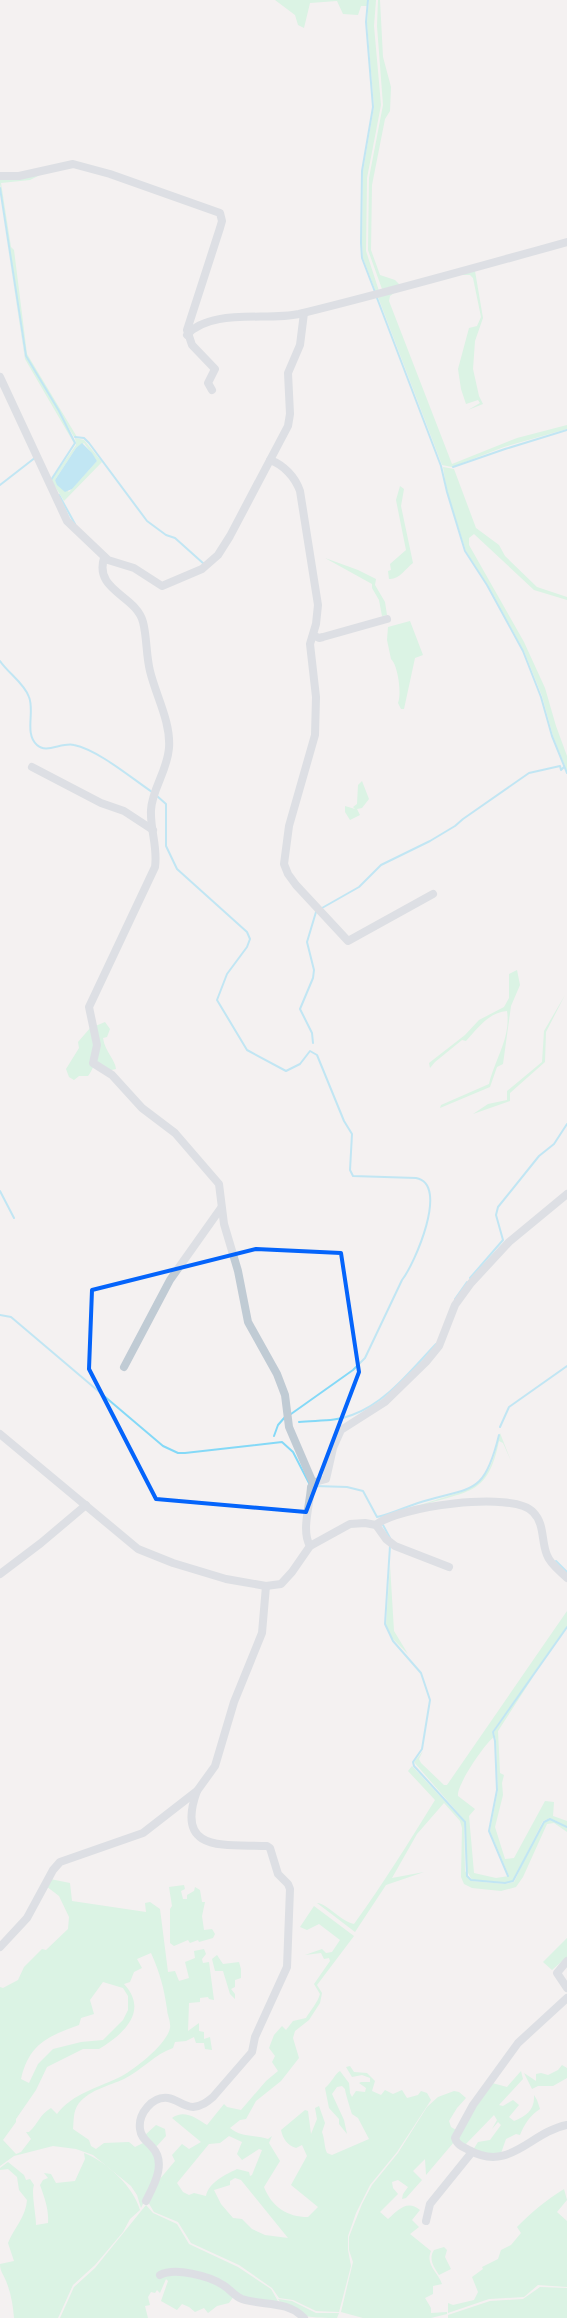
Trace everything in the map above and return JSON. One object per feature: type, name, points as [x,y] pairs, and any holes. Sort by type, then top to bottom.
[{"type":"street","points":[[0,176],[19,176],[73,164],[110,174],[220,213],[222,221],[193,308],[187,335],[192,345],[214,369],[208,383],[212,390]]},
{"type":"street","points":[[187,335],[202,322],[240,317],[283,317],[304,313],[471,270],[567,242]]},
{"type":"street","points":[[193,308],[202,322]]},
{"type":"street","points":[[0,377],[67,521],[104,558],[134,568],[162,586],[202,569],[214,560],[222,550],[288,426],[290,414],[288,374],[300,345],[304,313]]},
{"type":"street","points":[[270,460],[293,478],[303,501],[318,605],[310,650],[316,697],[315,735],[286,839],[284,858],[288,874],[311,903],[335,926],[348,942],[433,894]]},
{"type":"street","points":[[104,558],[102,570],[104,580],[133,607],[144,622],[150,672],[167,726],[169,747],[166,766],[151,802],[150,814],[156,853],[154,867],[89,1007],[97,1045],[92,1062],[112,1075],[142,1108],[175,1133],[215,1178],[220,1190],[221,1208],[240,1276],[248,1322],[277,1374],[285,1395],[289,1427],[313,1483],[306,1531],[307,1541],[310,1546]]},
{"type":"street","points":[[313,635],[319,638],[387,619]]},
{"type":"street","points":[[32,767],[101,803],[124,811],[153,830]]},
{"type":"street","points":[[313,1483],[326,1479],[333,1448],[341,1430],[385,1402],[426,1362],[439,1346],[455,1305],[471,1283],[514,1237],[567,1194]]},
{"type":"street","points":[[124,1367],[170,1280],[221,1208]]},
{"type":"street","points":[[0,1434],[138,1549],[173,1563],[226,1579],[266,1586],[281,1584],[310,1546],[350,1524],[365,1523],[376,1525],[395,1546],[449,1567]]},
{"type":"street","points":[[376,1525],[393,1517],[448,1504],[487,1501],[514,1503],[526,1507],[537,1517],[547,1558],[567,1578]]},
{"type":"street","points":[[0,1574],[28,1554],[86,1505]]},
{"type":"street","points":[[0,1947],[27,1918],[53,1870],[60,1862],[143,1833],[197,1791],[215,1766],[234,1702],[262,1633],[266,1586]]},
{"type":"street","points":[[146,2201],[157,2178],[158,2160],[157,2153],[142,2138],[140,2131],[140,2124],[145,2110],[155,2101],[166,2098],[190,2107],[201,2105],[213,2097],[252,2052],[255,2037],[283,1977],[288,1958],[290,1889],[278,1874],[270,1848],[267,1846],[214,1844],[204,1841],[195,1832],[191,1818],[197,1791]]},
{"type":"street","points":[[567,1961],[557,1973],[567,1988]]},
{"type":"street","points":[[567,1998],[518,2043],[467,2114],[455,2138],[458,2144],[472,2152],[490,2158],[501,2157],[567,2125]]},
{"type":"street","points":[[426,2221],[430,2204],[472,2152]]},
{"type":"street","points":[[160,2274],[177,2270],[218,2282],[238,2297],[251,2301],[281,2305],[295,2311],[304,2318]]},
{"type":"highlighted area","points":[[256,1249],[341,1253],[359,1372],[306,1512],[156,1499],[89,1369],[92,1290]]},
{"type":"green space","points":[[275,0],[367,0],[367,6],[361,6],[358,15],[343,14],[337,1],[310,3],[304,28],[298,25],[295,15]]},
{"type":"green space","points":[[369,0],[376,0],[374,26],[381,105],[367,178],[366,251],[379,291],[376,292],[363,258],[362,243],[363,171],[374,107],[367,23]]},
{"type":"green space","points":[[378,0],[380,0],[383,57],[391,87],[390,111],[385,119],[372,185],[371,250],[380,275],[395,280],[400,285],[382,289],[368,250],[369,178],[383,105],[377,26]]},
{"type":"green space","points":[[44,173],[30,180],[1,183],[11,247],[14,250],[27,354],[77,437],[74,437],[26,356],[0,184],[0,180],[21,179]]},
{"type":"green space","points":[[0,195],[25,356],[59,411],[75,445],[25,359]]},
{"type":"green space","points":[[475,271],[483,318],[475,341],[473,369],[479,396],[483,404],[468,410],[480,403],[478,400],[466,404],[461,389],[458,369],[469,328],[477,326],[481,317],[473,278],[470,275],[455,275]]},
{"type":"green space","points":[[398,290],[390,296],[389,301],[452,464],[517,438],[567,425],[567,429],[504,447],[452,467],[442,465],[378,297]]},
{"type":"green space","points":[[75,438],[84,440],[102,462],[64,501],[51,480],[76,445]],"holes":[[[84,443],[97,461],[69,492],[55,480],[76,448]]]},
{"type":"green space","points":[[443,467],[454,469],[476,528],[499,545],[505,556],[537,587],[567,597],[567,600],[534,590],[474,534],[469,538],[469,545],[524,642],[545,688],[567,756],[567,771],[553,736],[542,696],[524,651],[488,585],[466,551],[447,492]]},
{"type":"green space","points":[[400,486],[404,489],[401,506],[413,563],[396,578],[389,579],[388,571],[391,570],[390,564],[406,550],[396,500]]},
{"type":"green space","points":[[325,558],[376,579],[375,585],[385,602],[387,615],[382,616],[379,600],[372,588],[372,584]]},
{"type":"green space","points":[[410,621],[423,655],[415,658],[404,709],[401,709],[398,703],[400,694],[399,680],[396,667],[391,659],[387,640],[388,627]]},
{"type":"green space","points":[[362,781],[369,799],[362,808],[357,809],[360,815],[350,820],[345,812],[345,806],[355,809],[353,807],[357,804],[358,785]]},
{"type":"green space","points":[[517,970],[520,985],[511,1006],[503,1064],[497,1067],[490,1087],[440,1108],[441,1105],[489,1084],[505,1039],[508,1021],[507,1011],[495,1014],[489,1018],[466,1041],[462,1040],[430,1068],[429,1063],[465,1035],[479,1020],[504,1007],[509,998],[509,974]]},
{"type":"green space","points":[[565,995],[546,1032],[545,1062],[510,1093],[510,1101],[473,1114],[488,1104],[507,1100],[507,1091],[542,1062],[544,1031]]},
{"type":"green space","points":[[105,1022],[110,1029],[107,1037],[103,1038],[104,1043],[116,1069],[107,1071],[95,1064],[93,1027]]},
{"type":"green space","points":[[91,1027],[95,1046],[94,1065],[88,1076],[79,1076],[74,1080],[69,1077],[66,1069],[79,1048],[78,1042]]},
{"type":"green space","points":[[500,1433],[511,1461],[503,1443],[499,1441],[495,1459],[489,1472],[483,1481],[474,1488],[396,1515],[379,1518],[464,1491],[473,1486],[486,1474],[490,1467]]},
{"type":"green space","points":[[390,1565],[394,1631],[408,1654],[392,1638],[386,1625]]},
{"type":"green space","points":[[567,1611],[567,1626],[508,1710],[533,1677],[498,1731],[500,1773],[504,1775],[502,1783],[503,1795],[495,1827],[505,1859],[514,1858],[545,1801],[554,1802],[553,1816],[567,1821],[567,1827],[550,1818],[543,1821],[513,1881],[505,1883],[472,1880],[467,1871],[465,1821],[414,1762],[423,1751],[419,1759],[421,1763],[444,1785],[447,1785]],"holes":[[[505,1713],[494,1732],[498,1790],[490,1831],[509,1876],[496,1878],[474,1873],[469,1816],[475,1809],[458,1796],[466,1775],[484,1747],[494,1737],[492,1732]]]},
{"type":"green space","points":[[412,1766],[464,1822],[465,1871],[471,1881],[505,1884],[514,1882],[541,1826],[548,1819],[558,1822],[567,1828],[567,1832],[554,1823],[547,1824],[523,1877],[516,1887],[501,1891],[472,1888],[464,1884],[461,1877],[462,1828],[460,1821],[444,1803],[417,1834],[392,1878],[424,1872],[386,1885],[355,1932],[317,1903],[354,1924],[365,1909],[435,1800],[408,1771]]},
{"type":"green space","points":[[50,1879],[70,1883],[72,1901],[146,1912],[145,1903],[150,1902],[160,1909],[168,1972],[175,1971],[179,1981],[189,1978],[185,1962],[195,1958],[194,1951],[204,1949],[206,1954],[202,1959],[203,1963],[209,1962],[214,2000],[208,1997],[200,1998],[200,2002],[189,2003],[188,2031],[199,2023],[199,2031],[204,2032],[204,2039],[210,2037],[212,2050],[205,2049],[204,2043],[196,2043],[194,2037],[186,2041],[175,2042],[173,2048],[160,2054],[131,2075],[89,2094],[79,2103],[75,2112],[73,2129],[89,2140],[91,2146],[96,2149],[104,2143],[129,2142],[135,2147],[145,2142],[156,2154],[156,2178],[141,2208],[137,2195],[131,2186],[93,2155],[76,2149],[53,2146],[14,2156],[0,2166],[0,1987],[3,1988],[18,1980],[24,1967],[42,1949],[46,1950],[68,1929],[69,1917],[59,1896],[46,1886]],"holes":[[[151,1953],[164,1994],[170,2023],[168,2034],[143,2062],[122,2076],[78,2096],[57,2114],[51,2108],[47,2111],[32,2129],[26,2132],[31,2139],[21,2152],[16,2154],[3,2140],[36,2090],[47,2067],[83,2049],[99,2049],[124,2029],[134,2012],[131,1994],[124,1984],[130,1982],[134,1972],[142,1968],[137,1959]],[[103,1982],[123,1988],[128,1996],[128,2010],[123,2020],[103,2040],[81,2042],[53,2049],[38,2064],[29,2083],[21,2079],[29,2057],[41,2043],[58,2033],[79,2025],[81,2018],[94,2014],[90,2000]]]},
{"type":"green space","points":[[184,1885],[185,1889],[181,1891],[183,1899],[187,1899],[187,1895],[194,1891],[195,1887],[200,1890],[202,1902],[205,1902],[202,1916],[204,1930],[212,1929],[215,1934],[213,1938],[190,1943],[188,1940],[174,1946],[170,1943],[170,1909],[172,1906],[169,1887]]},
{"type":"green space","points":[[314,1906],[354,1936],[317,1985],[322,1993],[320,2003],[309,2020],[295,2031],[293,2038],[299,2058],[281,2081],[256,2101],[246,2119],[240,2120],[230,2128],[238,2133],[268,2139],[272,2136],[269,2143],[280,2161],[264,2187],[271,2200],[281,2210],[300,2217],[308,2217],[318,2207],[291,2185],[307,2156],[302,2145],[296,2148],[293,2147],[284,2139],[281,2130],[305,2110],[308,2111],[311,2134],[317,2119],[315,2108],[319,2106],[325,2123],[322,2132],[327,2153],[332,2155],[369,2139],[358,2118],[352,2114],[345,2089],[342,2086],[337,2087],[332,2094],[344,2120],[347,2134],[339,2124],[339,2119],[329,2108],[325,2088],[340,2071],[349,2083],[352,2097],[356,2091],[365,2092],[366,2088],[359,2083],[370,2082],[370,2078],[362,2075],[352,2077],[346,2067],[350,2066],[354,2072],[367,2073],[375,2081],[372,2091],[381,2095],[385,2090],[393,2094],[402,2090],[407,2098],[418,2095],[421,2091],[427,2093],[431,2100],[397,2152],[370,2185],[356,2213],[348,2236],[351,2266],[339,2312],[316,2311],[293,2300],[279,2298],[272,2288],[239,2265],[191,2243],[178,2222],[154,2212],[148,2202],[159,2180],[175,2161],[172,2155],[182,2144],[189,2149],[201,2142],[172,2118],[176,2115],[185,2114],[207,2125],[224,2104],[227,2107],[241,2110],[266,2081],[278,2071],[272,2062],[275,2056],[269,2048],[274,2035],[282,2026],[286,2030],[293,2021],[306,2018],[318,2000],[320,1994],[314,1984],[330,1961],[329,1958],[324,1959],[321,1953],[305,1955],[322,1949],[326,1953],[332,1952],[340,1940],[319,1924],[307,1930],[300,1927]],"holes":[[[229,2136],[242,2142],[237,2154],[242,2160],[259,2149],[262,2150],[252,2175],[250,2176],[249,2172],[237,2169],[214,2183],[206,2196],[194,2193],[189,2195],[183,2192],[177,2183],[209,2144],[220,2143]],[[235,2178],[241,2180],[288,2238],[265,2235],[252,2229],[242,2219],[233,2218],[221,2204],[214,2190],[230,2185],[230,2181]]]},
{"type":"green space","points":[[567,1938],[567,1957],[552,1970],[543,1962]]},
{"type":"green space","points":[[217,1955],[223,1964],[239,1962],[241,1978],[235,1980],[235,1987],[231,1989],[235,1994],[235,1999],[230,1994],[223,1971],[215,1971],[212,1959]]},
{"type":"green space","points":[[562,2065],[567,2068],[567,2078],[553,2086],[538,2086],[532,2089],[524,2073],[536,2081],[536,2074],[548,2075],[558,2070]]},
{"type":"green space","points":[[521,2071],[523,2079],[499,2105],[503,2106],[513,2100],[519,2105],[509,2117],[514,2121],[529,2112],[533,2105],[534,2095],[540,2109],[528,2120],[520,2135],[516,2134],[506,2139],[500,2156],[473,2150],[478,2142],[490,2140],[501,2125],[498,2122],[492,2129],[497,2120],[494,2115],[464,2146],[459,2143],[458,2131],[492,2083],[507,2087]]},
{"type":"green space","points":[[454,2091],[459,2092],[466,2098],[449,2121],[451,2127],[456,2130],[454,2142],[426,2175],[425,2159],[413,2171],[422,2180],[406,2198],[402,2199],[408,2187],[398,2180],[392,2182],[393,2188],[398,2194],[380,2212],[388,2219],[403,2207],[411,2206],[420,2210],[412,2220],[419,2227],[410,2234],[431,2251],[431,2264],[442,2284],[433,2286],[433,2294],[425,2298],[431,2308],[431,2313],[447,2312],[447,2314],[431,2318],[363,2318],[341,2312],[353,2262],[349,2250],[349,2237],[362,2204],[372,2185],[398,2153],[427,2107],[438,2097]]},
{"type":"green space","points":[[156,2125],[165,2129],[166,2136],[156,2147],[144,2136]]},
{"type":"green space","points":[[84,2153],[101,2162],[118,2176],[132,2192],[140,2210],[130,2219],[123,2232],[95,2265],[73,2285],[58,2318],[14,2318],[10,2295],[0,2264],[14,2261],[8,2243],[22,2217],[27,2200],[19,2190],[17,2177],[8,2169],[0,2170],[0,2168],[8,2162],[24,2175],[26,2180],[30,2179],[34,2185],[36,2225],[48,2223],[47,2209],[40,2185],[43,2180],[48,2178],[44,2173],[51,2174],[56,2183],[75,2181],[85,2159]]},
{"type":"green space","points":[[564,2189],[567,2200],[557,2212],[567,2221],[567,2287],[538,2285],[524,2297],[489,2299],[448,2313],[448,2303],[453,2305],[474,2300],[478,2292],[472,2277],[483,2269],[482,2267],[498,2259],[501,2250],[511,2245],[521,2233],[517,2227],[545,2202]]},
{"type":"green space","points":[[146,2205],[153,2213],[177,2224],[189,2244],[238,2267],[271,2289],[279,2303],[242,2298],[218,2281],[177,2269],[167,2270],[159,2275],[182,2272],[198,2276],[221,2286],[234,2296],[229,2303],[217,2306],[208,2313],[204,2308],[195,2312],[182,2304],[177,2310],[161,2301],[168,2281],[166,2279],[160,2293],[157,2290],[155,2293],[151,2292],[148,2297],[150,2305],[145,2306],[148,2318],[60,2318],[74,2287],[95,2268]]},
{"type":"green space","points":[[444,2247],[447,2250],[445,2257],[451,2269],[439,2275],[432,2263],[432,2253],[434,2250]]},
{"type":"green space","points":[[540,2287],[567,2288],[567,2318],[448,2318],[448,2315],[490,2301],[523,2299]]},
{"type":"green space","points":[[278,2299],[292,2301],[316,2313],[339,2313],[337,2318],[304,2316],[289,2310]]},
{"type":"water","points":[[82,443],[97,461],[72,489],[65,492],[57,485],[55,480],[76,448]]},
{"type":"waterway","points":[[368,0],[366,22],[373,107],[362,171],[361,243],[362,258],[375,292]]},
{"type":"waterway","points":[[0,188],[26,356],[59,411],[75,443],[51,480]]},
{"type":"waterway","points":[[377,298],[441,466],[465,551],[487,585],[523,651],[541,697],[552,736],[567,773]]},
{"type":"waterway","points":[[453,467],[567,430]]},
{"type":"waterway","points":[[75,437],[84,438],[89,443],[147,521],[166,535],[175,538],[204,564]]},
{"type":"waterway","points":[[0,485],[36,457]]},
{"type":"waterway","points":[[59,495],[75,524]]},
{"type":"waterway","points":[[0,661],[27,692],[31,703],[31,735],[37,745],[45,748],[74,745],[93,752],[152,792]]},
{"type":"waterway","points":[[322,908],[359,887],[381,865],[430,841],[455,826],[529,773],[560,766],[561,770],[564,767]]},
{"type":"waterway","points":[[157,796],[166,804],[166,846],[177,869],[247,932],[250,939],[247,947],[227,974],[217,1000],[247,1050],[286,1071],[300,1064],[310,1051],[317,1055],[344,1121],[352,1134],[350,1170],[353,1176],[416,1178],[426,1183],[430,1194],[430,1209],[421,1243],[365,1358],[353,1370],[291,1414]]},
{"type":"waterway","points":[[313,1043],[312,1033],[300,1009],[313,978],[314,970],[307,942],[316,912]]},
{"type":"waterway","points":[[470,1278],[503,1240],[496,1215],[498,1207],[539,1156],[554,1144],[567,1124]]},
{"type":"waterway","points":[[0,1191],[14,1218]]},
{"type":"waterway","points":[[455,1299],[467,1282]]},
{"type":"waterway","points":[[0,1315],[11,1317],[163,1446],[178,1453],[185,1453],[282,1442],[293,1452],[310,1485]]},
{"type":"waterway","points":[[299,1422],[339,1419],[364,1410],[397,1385],[436,1344]]},
{"type":"waterway","points":[[500,1427],[509,1407],[567,1366]]},
{"type":"waterway","points":[[274,1436],[278,1425],[285,1417]]},
{"type":"waterway","points":[[315,1486],[347,1487],[363,1491],[377,1517],[383,1516],[473,1486],[488,1469],[499,1435]]},
{"type":"waterway","points":[[383,1525],[390,1538]]},
{"type":"waterway","points":[[390,1546],[385,1624],[393,1641],[421,1673],[430,1700],[422,1749],[413,1762],[414,1766],[465,1822],[467,1876],[471,1880],[505,1883],[513,1881],[544,1822],[550,1819],[567,1827]]},
{"type":"waterway","points":[[556,1561],[567,1572]]},
{"type":"waterway","points":[[508,1876],[489,1831],[497,1790],[493,1732],[567,1627]]}]
